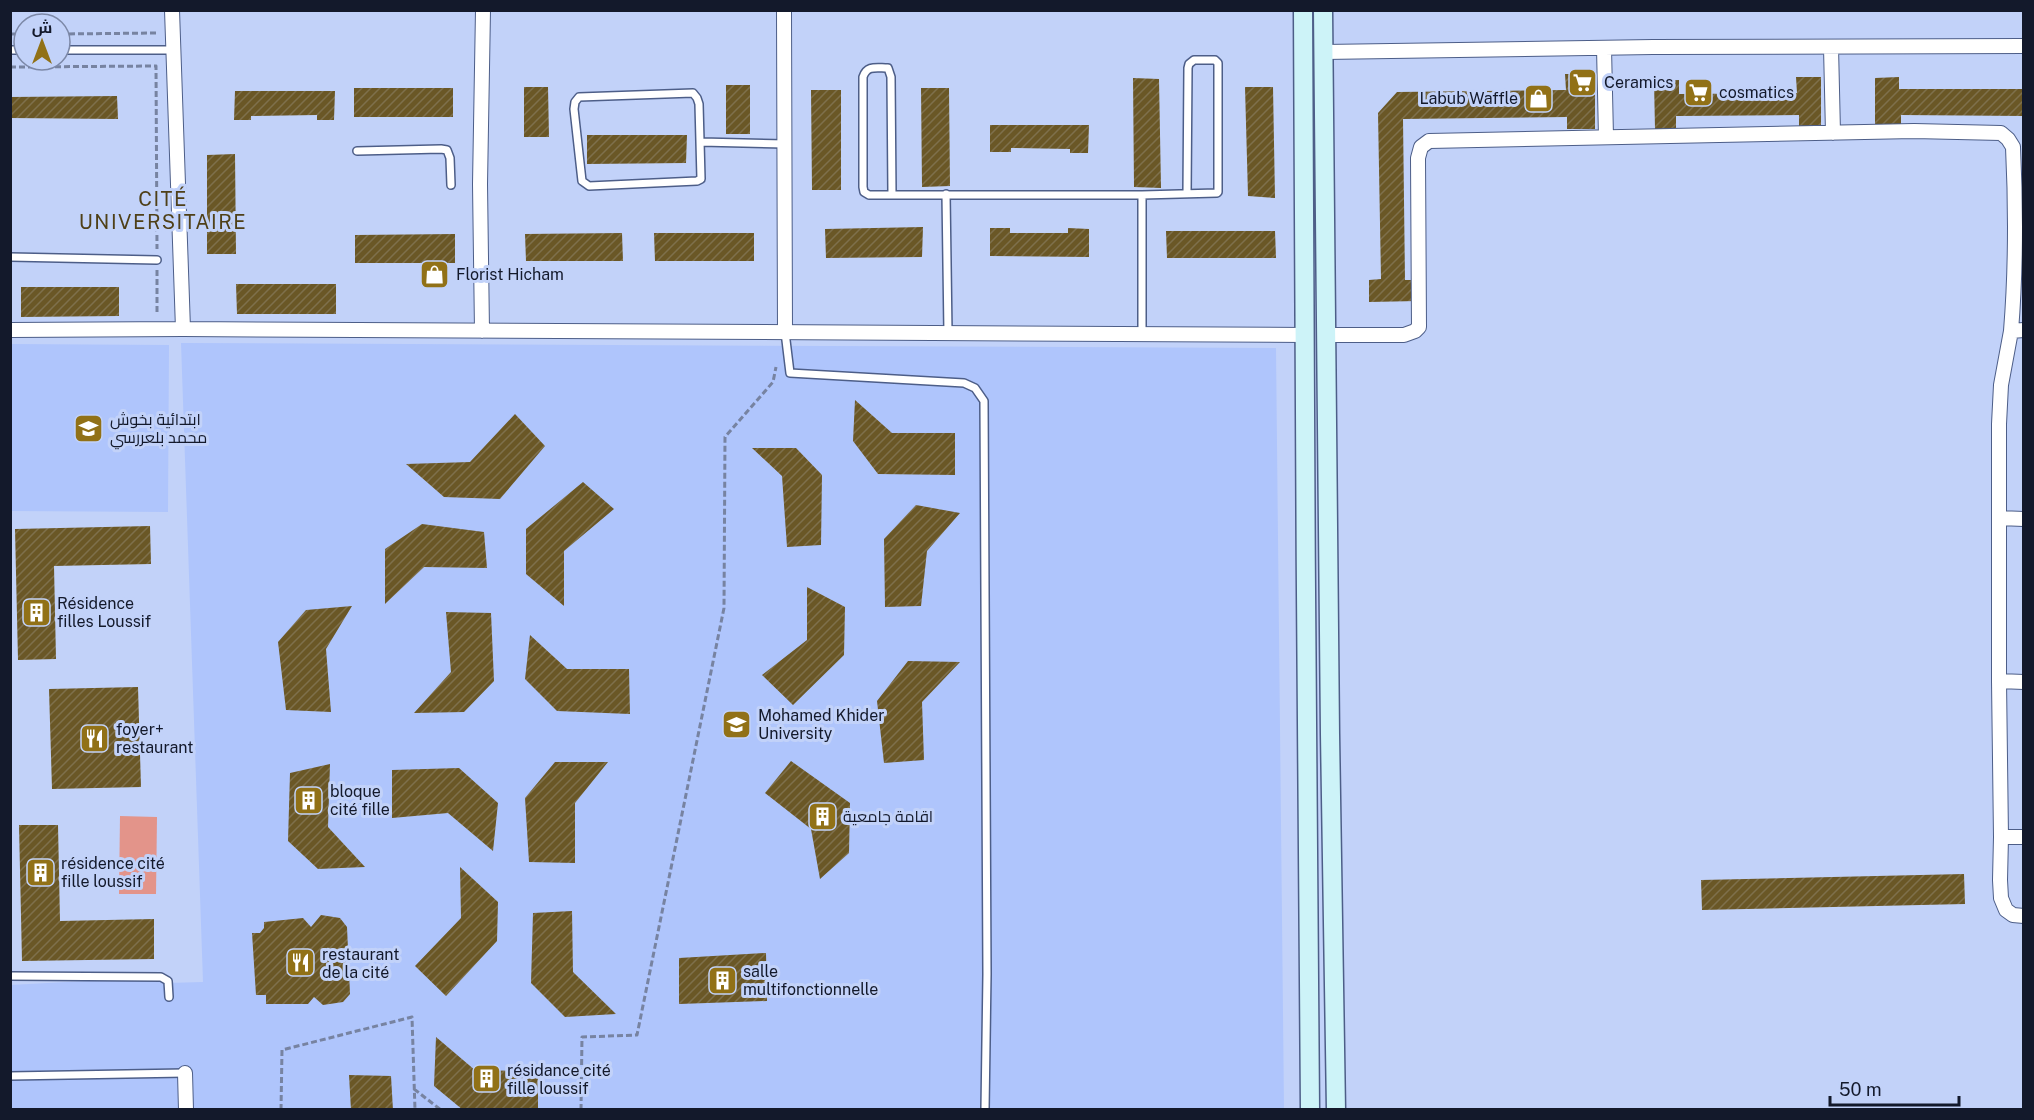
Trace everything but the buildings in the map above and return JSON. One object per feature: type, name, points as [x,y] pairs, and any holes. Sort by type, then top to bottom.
[{"type":"main road","points":[[1303,10],[1306,335],[1305,696],[1310,1110]]},
{"type":"main road","points":[[1323,10],[1336,1110]]},
{"type":"street","points":[[172,10],[183,329]]},
{"type":"street","points":[[482,331],[480,184],[483,10]]},
{"type":"street","points":[[784,10],[785,332]]},
{"type":"street","points":[[1324,52],[2024,46]]},
{"type":"street","points":[[1831,47],[1833,133]]},
{"type":"street","points":[[1604,48],[1606,137]]},
{"type":"street","points":[[1326,335],[1404,335],[1419,327],[1418,152],[1423,144],[1435,140],[1833,133],[2001,133],[2013,147],[2017,330],[2001,385],[1999,424],[2000,880],[2006,910],[2013,915],[2024,916]]},
{"type":"street","points":[[10,330],[1306,335]]},
{"type":"street","points":[[1999,518],[2024,519]]},
{"type":"street","points":[[1999,681],[2024,682]]},
{"type":"street","points":[[2001,837],[2024,837]]},
{"type":"street","points":[[185,1073],[186,1110]]},
{"type":"lane","points":[[72,50],[172,50]]},
{"type":"lane","points":[[892,195],[891,77],[888,68],[869,68],[865,70],[863,77],[863,187],[864,192],[869,195],[892,195],[946,194],[1142,195],[1187,194],[1218,192],[1218,63],[1215,60],[1194,60],[1188,68],[1187,194]]},
{"type":"lane","points":[[693,93],[699,104],[701,142],[702,174],[701,179],[697,181],[589,186],[582,181],[581,175],[575,102],[586,96],[693,93]]},
{"type":"lane","points":[[701,142],[785,144]]},
{"type":"lane","points":[[357,151],[441,148],[447,150],[450,158],[451,185]]},
{"type":"lane","points":[[946,194],[948,333]]},
{"type":"lane","points":[[1142,195],[1142,335]]},
{"type":"lane","points":[[10,257],[157,260]]},
{"type":"lane","points":[[785,332],[790,373],[964,383],[975,388],[984,401],[987,974],[985,1110]]},
{"type":"lane","points":[[10,976],[161,976],[168,981],[169,997]]},
{"type":"lane","points":[[10,1076],[185,1073]]},
{"type":"path","points":[[72,34],[158,33]]},
{"type":"path","points":[[10,66],[156,66],[158,320]]},
{"type":"path","points":[[581,1110],[582,1037],[637,1035],[724,608],[725,437],[773,382],[778,362]]},
{"type":"path","points":[[280,1110],[282,1050],[412,1017],[416,1110]]},
{"type":"path","points":[[414,1089],[441,1110]]},
{"type":"shaded area","name":"Mohamed Khider University","points":[[181,343],[1276,348],[1284,1109],[11,1109],[10,985],[161,977],[167,983],[203,982]]},
{"type":"shaded area","name":"ابتدائية بخوش محمد بلعررسي","points":[[11,344],[169,345],[168,512],[11,511]]},
{"type":"shaded area","points":[[120,816],[157,817],[156,894],[119,894]]},
{"type":"place","name":"Ceramics","points":[[1583,82]]},
{"type":"place","name":"cosmatics","points":[[1698,92]]},
{"type":"place","name":"Labub Waffle","points":[[1539,98]]},
{"type":"place","name":"Florist Hicham","points":[[435,274]]},
{"type":"place","name":"ابتدائية بخوش محمد بلعررسي","points":[[89,428]]},
{"type":"place","name":"Résidence filles Loussif","points":[[36,612]]},
{"type":"place","name":"Mohamed Khider University","points":[[737,724]]},
{"type":"place","name":"foyer+ restaurant","points":[[95,738]]},
{"type":"place","name":"bloque cité fille","points":[[309,800]]},
{"type":"place","name":"اقامة جامعية","points":[[822,816]]},
{"type":"place","name":"résidence cité fille loussif","points":[[40,872]]},
{"type":"place","name":"restaurant de la cité","points":[[301,963]]},
{"type":"place","name":"salle multifonctionnelle","points":[[722,980]]},
{"type":"place","name":"résidance cité fille loussif","points":[[486,1079]]},
{"type":"district","name":"CITÉ UNIVERSITAIRE","points":[[163,210]]}]
